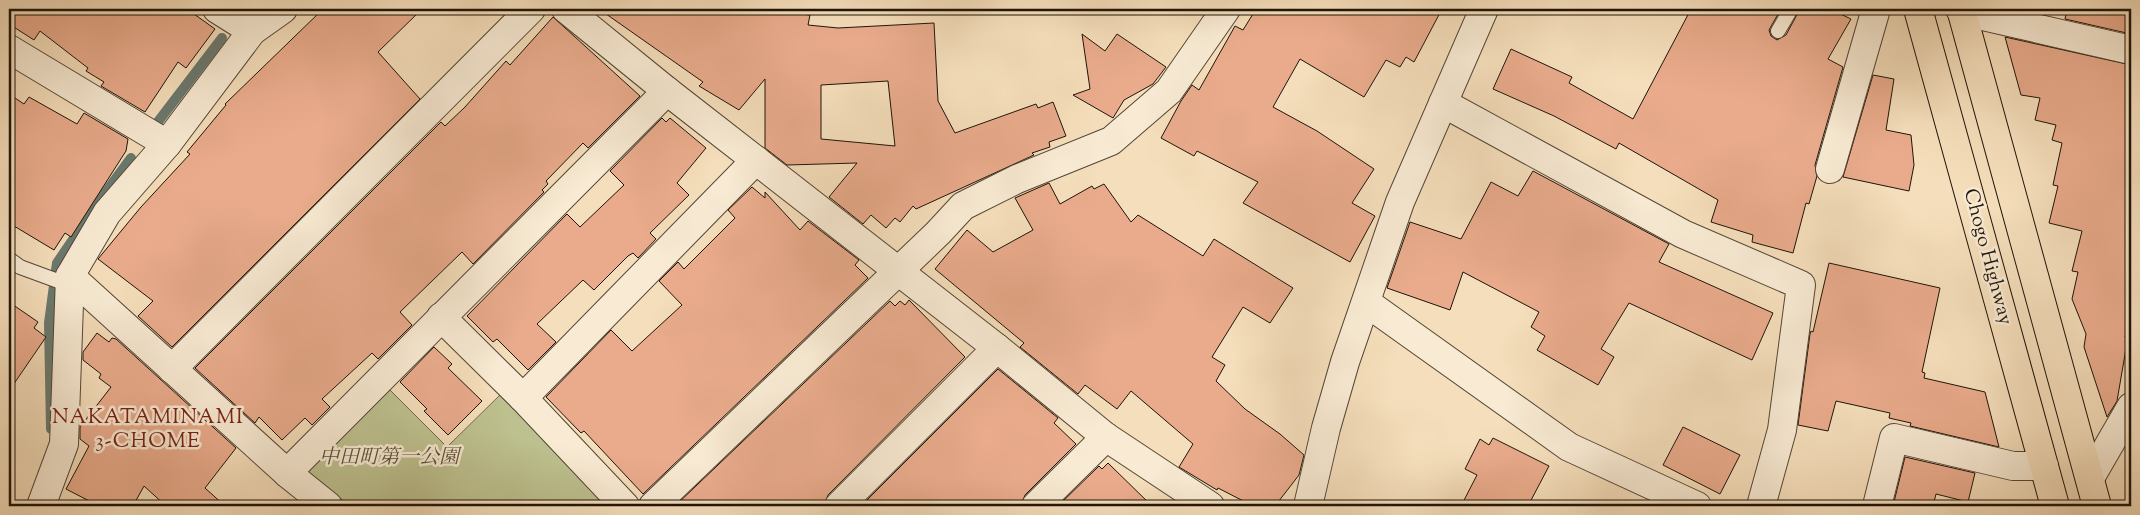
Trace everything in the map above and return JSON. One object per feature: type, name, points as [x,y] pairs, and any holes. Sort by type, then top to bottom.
[{"type":"main road","name":"Chogo Highway","points":[[1918,9],[2055,506]]},
{"type":"main road","name":"Chogo Highway","points":[[1961,10],[2097,506]]},
{"type":"street","points":[[217,9],[252,31]]},
{"type":"street","points":[[41,506],[64,444],[69,280],[108,213],[166,144],[252,31],[283,9]]},
{"type":"street","points":[[172,369],[531,9]]},
{"type":"street","points":[[566,9],[666,91],[997,348],[1106,437],[1210,506]]},
{"type":"street","points":[[653,506],[897,272],[963,206],[1017,179],[1111,141],[1169,91],[1226,9]]},
{"type":"street","points":[[1308,506],[1326,428],[1345,362],[1367,303],[1400,202],[1484,9]]},
{"type":"street","points":[[1830,169],[1876,9]]},
{"type":"street","points":[[1961,10],[2131,50]]},
{"type":"street","points":[[9,49],[166,144]]},
{"type":"street","points":[[287,473],[666,91]]},
{"type":"street","points":[[1443,103],[1682,234],[1801,285],[1782,430],[1761,506]]},
{"type":"street","points":[[523,398],[756,160]]},
{"type":"street","points":[[69,280],[172,369],[287,473],[328,506]]},
{"type":"street","points":[[1367,303],[1569,447],[1697,506]]},
{"type":"street","points":[[441,317],[523,398],[625,506]]},
{"type":"street","points":[[839,506],[997,348]]},
{"type":"street","points":[[2090,478],[2131,407]]},
{"type":"street","points":[[1036,506],[1106,437]]},
{"type":"street","points":[[1877,506],[1894,438],[2013,466],[2044,466]]},
{"type":"lane","points":[[1778,31],[1791,9]]},
{"type":"lane","points":[[9,259],[20,267],[69,280]]},
{"type":"green space","name":"中田町第一公園","points":[[390,390],[447,447],[501,394],[615,506],[350,506],[307,472]]},
{"type":"building","points":[[9,9],[187,9],[215,29],[186,68],[178,62],[145,112],[101,86],[104,82],[86,71],[88,68],[40,31],[34,40],[9,24]]},
{"type":"building","points":[[323,9],[422,9],[378,52],[420,99],[172,347],[138,316],[153,301],[98,259],[141,207],[190,154],[187,152],[225,104]]},
{"type":"building","points":[[599,9],[752,9],[810,15],[808,25],[838,28],[934,23],[938,101],[955,133],[1036,104],[1038,108],[1053,102],[1066,136],[1049,142],[1050,147],[1032,153],[1034,155],[916,209],[913,206],[900,222],[895,218],[886,228],[871,215],[863,224],[829,197],[857,163],[787,165],[765,148],[765,79],[739,110],[699,86],[703,82]],"holes":[[[888,81],[895,146],[821,139],[821,85]]]},
{"type":"building","points":[[1256,9],[1442,9],[1414,62],[1406,57],[1400,67],[1386,60],[1364,97],[1300,59],[1273,107],[1317,131],[1374,169],[1352,203],[1375,216],[1350,262],[1243,203],[1258,182],[1197,151],[1194,156],[1161,138],[1192,85],[1199,90],[1235,26],[1243,30]]},
{"type":"building","points":[[1691,9],[1781,9],[1769,30],[1771,36],[1777,40],[1786,35],[1800,9],[1830,9],[1851,19],[1828,59],[1843,67],[1815,165],[1817,176],[1809,204],[1806,203],[1793,253],[1752,242],[1753,235],[1711,222],[1718,200],[1619,143],[1616,149],[1554,116],[1493,89],[1511,49],[1572,77],[1569,83],[1633,119]]},
{"type":"building","points":[[2067,9],[2131,9],[2131,34],[2065,19]]},
{"type":"building","points":[[553,17],[640,96],[588,148],[583,143],[546,181],[548,184],[542,190],[544,192],[473,264],[462,252],[400,312],[412,325],[378,359],[372,353],[322,399],[330,407],[312,425],[305,418],[282,440],[259,417],[255,423],[195,368],[441,122],[445,126],[465,107],[506,61],[510,65]]},
{"type":"building","points":[[1082,34],[1105,51],[1117,34],[1166,67],[1153,84],[1124,100],[1113,118],[1073,95],[1090,89]]},
{"type":"building","points":[[2005,37],[2131,65],[2131,313],[2125,337],[2128,337],[2117,401],[2107,417],[2084,347],[2086,334],[2072,299],[2078,272],[2072,271],[2082,231],[2049,223],[2058,186],[2053,185],[2062,143],[2052,140],[2056,125],[2035,120],[2040,98],[2021,95]]},
{"type":"building","points":[[1873,75],[1894,79],[1886,130],[1911,135],[1914,165],[1909,191],[1843,177]]},
{"type":"building","points":[[9,94],[24,104],[29,97],[77,124],[84,113],[128,139],[126,151],[71,237],[65,233],[54,250],[9,223]]},
{"type":"building","points":[[662,118],[666,122],[670,118],[706,148],[677,183],[689,195],[650,233],[656,239],[638,258],[633,253],[628,256],[594,290],[583,280],[537,324],[556,342],[528,370],[497,339],[493,342],[467,316],[567,214],[580,227],[624,185],[610,171]]},
{"type":"building","points":[[1533,171],[1669,244],[1659,262],[1773,313],[1752,360],[1629,303],[1601,349],[1614,357],[1598,385],[1537,350],[1545,336],[1531,327],[1539,312],[1463,272],[1450,310],[1387,288],[1410,222],[1461,239],[1491,182],[1518,196]]},
{"type":"building","points":[[1049,183],[1060,204],[1092,186],[1094,189],[1104,184],[1131,222],[1138,215],[1203,256],[1214,239],[1293,288],[1270,323],[1243,307],[1212,357],[1225,365],[1216,381],[1245,409],[1280,434],[1304,455],[1299,475],[1275,506],[1253,506],[1218,488],[1217,490],[1179,467],[1193,444],[1131,391],[1117,409],[1085,385],[1078,394],[1020,347],[1024,343],[935,269],[967,230],[993,252],[1033,230],[1015,198]]},
{"type":"building","points":[[752,187],[765,198],[765,192],[800,230],[808,221],[859,260],[855,265],[868,278],[643,494],[584,431],[581,433],[546,397],[611,330],[632,351],[682,305],[659,281],[678,262],[684,269],[735,218],[728,210]]},
{"type":"building","points":[[1829,263],[1940,288],[1922,372],[1925,373],[1924,378],[1985,392],[1999,447],[1910,426],[1911,423],[1889,418],[1890,413],[1836,401],[1828,431],[1798,425],[1810,334],[1811,331],[1813,332]]},
{"type":"building","points":[[909,300],[965,357],[828,495],[824,506],[675,506],[890,301],[895,306],[900,301],[905,305]]},
{"type":"building","points":[[9,302],[38,322],[34,328],[46,337],[9,391]]},
{"type":"building","points":[[97,333],[109,342],[112,338],[116,339],[236,448],[205,488],[225,506],[166,506],[144,486],[133,506],[99,506],[66,489],[89,446],[80,439],[80,427],[111,387],[99,378],[101,374],[83,360],[83,352]]},
{"type":"building","points":[[434,347],[452,364],[448,368],[482,401],[448,435],[424,411],[427,409],[400,382]]},
{"type":"building","points":[[998,369],[1058,418],[1054,423],[1076,444],[1025,495],[1021,506],[861,506]]},
{"type":"building","points":[[1683,427],[1740,455],[1720,494],[1663,465]]},
{"type":"building","points":[[1493,438],[1549,466],[1528,506],[1461,506],[1477,475],[1465,469],[1480,439],[1489,445]]},
{"type":"building","points":[[1905,457],[1975,473],[1968,502],[1936,494],[1933,506],[1893,506]]},
{"type":"building","points":[[1108,463],[1152,506],[1058,506],[1099,466],[1102,469]]},
{"type":"waterway","points":[[157,123],[222,38]]},
{"type":"waterway","points":[[51,429],[49,323],[57,263],[131,158]]},
{"type":"district","name":"NAKATAMINAMI 3-CHOME","points":[[148,430]]}]
